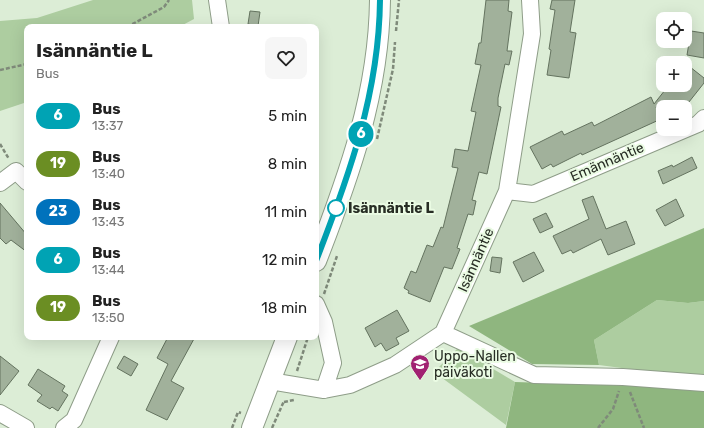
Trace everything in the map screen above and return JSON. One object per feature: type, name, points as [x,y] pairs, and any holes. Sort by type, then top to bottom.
[{"type":"main road","points":[[319,253],[360,137],[374,70],[380,0]]},
{"type":"main road","points":[[252,428],[286,340]]},
{"type":"street","points":[[217,0],[221,24]]},
{"type":"street","name":"Isännäntie","points":[[443,333],[507,191],[532,34],[530,0]]},
{"type":"street","name":"Emännäntie","points":[[507,191],[533,194],[698,124],[704,118]]},
{"type":"street","points":[[0,183],[16,171],[24,179]]},
{"type":"street","points":[[319,311],[324,322],[333,363],[324,390]]},
{"type":"street","points":[[270,380],[324,390],[350,385],[395,365],[443,333],[534,375],[623,377],[704,382]]},
{"type":"street","points":[[64,428],[74,420],[110,340]]},
{"type":"street","points":[[0,413],[26,428]]},
{"type":"path","points":[[133,24],[164,7],[169,0]]},
{"type":"path","points":[[0,70],[24,65]]},
{"type":"path","points":[[598,428],[613,409],[623,377]]},
{"type":"path","points":[[623,377],[644,428]]},
{"type":"path","points":[[232,428],[238,412]]},
{"type":"green space","points":[[93,0],[192,0],[194,19],[185,24],[24,24],[24,103],[0,111],[0,21],[37,18]]},
{"type":"green space","points":[[704,228],[704,301],[688,303],[657,300],[594,340],[599,365],[532,364],[469,326]]},
{"type":"green space","points":[[657,300],[688,303],[704,301],[704,374],[667,374],[599,365],[594,340]]},
{"type":"green space","points":[[458,348],[515,382],[506,425],[434,372]]},
{"type":"green space","points":[[515,382],[704,388],[704,428],[506,428]]},
{"type":"building","points":[[486,0],[509,0],[508,11],[512,12],[507,51],[512,51],[509,65],[505,64],[498,98],[498,106],[501,107],[487,174],[479,172],[472,200],[476,201],[473,215],[468,214],[457,248],[460,249],[452,269],[444,267],[430,302],[408,293],[409,291],[404,288],[411,271],[416,273],[427,245],[433,247],[441,227],[443,228],[458,168],[452,167],[455,149],[468,151],[476,112],[471,111],[481,65],[475,64],[479,43],[481,43]]},
{"type":"building","points":[[552,0],[575,0],[570,32],[576,33],[569,78],[547,75],[555,10],[550,9]]},
{"type":"building","points":[[250,11],[260,12],[258,24],[248,24]]},
{"type":"building","points":[[692,31],[704,33],[704,58],[687,55],[688,48],[692,48]]},
{"type":"building","points":[[692,69],[704,78],[704,83],[691,100],[657,100],[663,92],[692,92]]},
{"type":"building","points":[[651,97],[654,104],[656,101],[656,121],[582,155],[581,153],[553,167],[551,164],[542,169],[530,147],[562,131],[564,135],[592,122],[594,126]]},
{"type":"building","points":[[692,157],[697,168],[663,184],[658,171],[672,165],[673,167]]},
{"type":"building","points":[[593,196],[606,229],[626,221],[635,244],[608,255],[601,239],[573,253],[571,250],[562,254],[553,236],[589,219],[582,200]]},
{"type":"building","points":[[676,199],[684,216],[665,226],[656,210]]},
{"type":"building","points":[[0,203],[24,231],[24,250],[11,240],[6,244],[0,238]]},
{"type":"building","points":[[546,213],[553,227],[540,233],[533,219]]},
{"type":"building","points":[[534,252],[544,271],[523,282],[513,262]]},
{"type":"building","points":[[492,257],[502,258],[500,273],[490,271]]},
{"type":"building","points":[[397,310],[409,331],[396,338],[399,344],[386,351],[381,343],[375,347],[365,328]]},
{"type":"building","points":[[166,340],[193,340],[171,381],[184,388],[167,420],[146,410],[168,364],[157,358]]},
{"type":"building","points":[[0,356],[19,371],[0,395]]},
{"type":"building","points":[[124,356],[138,364],[131,376],[117,368]]},
{"type":"building","points":[[38,369],[65,386],[62,391],[68,395],[58,411],[52,407],[50,409],[37,401],[42,395],[28,385]]},
{"type":"bus line","name":"6","points":[[319,253],[360,137],[374,70],[380,0]]},
{"type":"place","name":"Isännäntie L","points":[[336,208]]},
{"type":"place","name":"Uppo-Nallen päiväkoti","points":[[420,381]]}]
